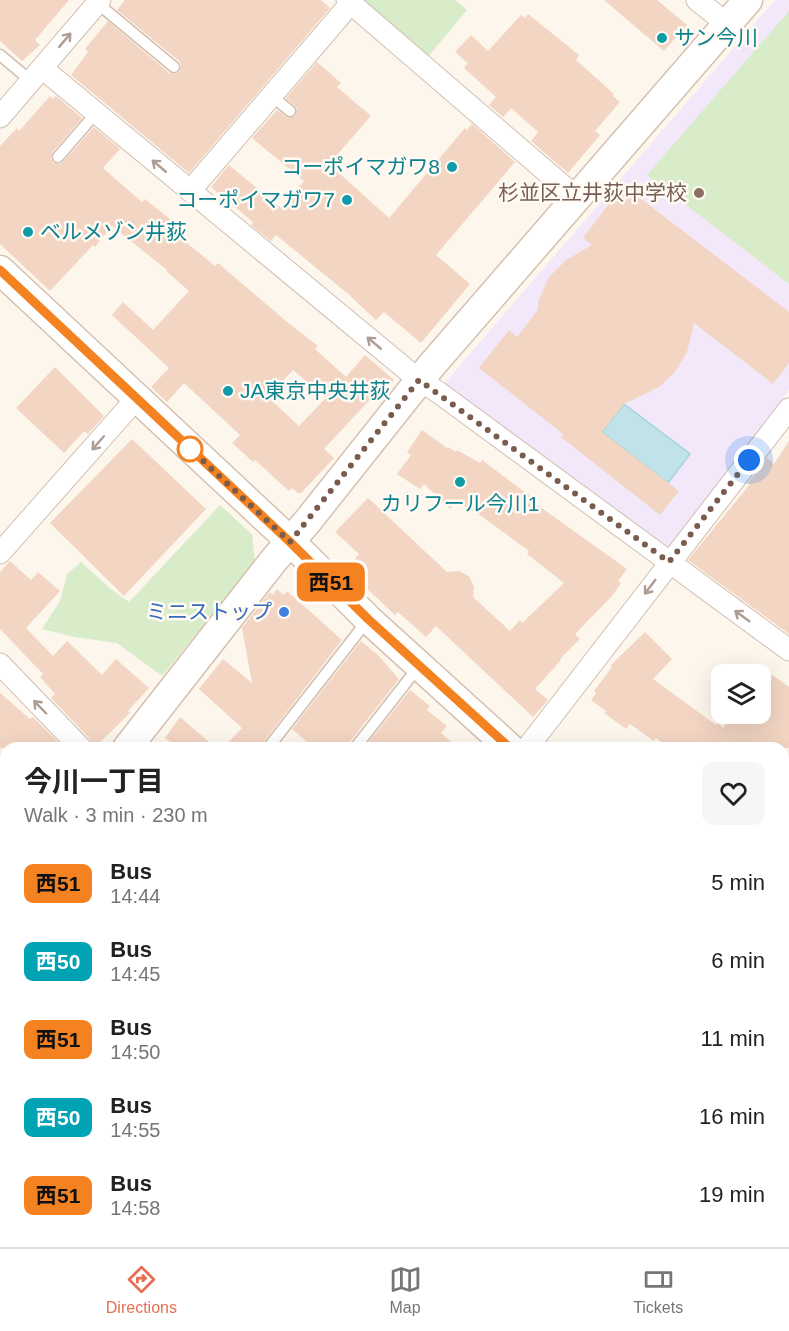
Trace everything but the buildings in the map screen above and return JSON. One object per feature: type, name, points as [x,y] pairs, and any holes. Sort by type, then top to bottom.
[{"type":"street","points":[[697,0],[727,24]]},
{"type":"street","points":[[132,742],[266,569],[419,380],[748,0]]},
{"type":"street","points":[[0,117],[98,2]]},
{"type":"street","points":[[190,191],[349,2],[577,198]]},
{"type":"street","points":[[36,75],[96,113],[419,380],[789,650]]},
{"type":"street","points":[[0,270],[290,542],[418,666],[503,742]]},
{"type":"street","points":[[0,553],[136,399]]},
{"type":"street","points":[[533,742],[789,408]]},
{"type":"street","points":[[0,664],[75,742]]},
{"type":"lane","points":[[98,2],[174,67]]},
{"type":"lane","points":[[0,54],[36,75]]},
{"type":"lane","points":[[272,96],[290,111]]},
{"type":"lane","points":[[58,157],[96,113]]},
{"type":"lane","points":[[273,742],[368,619]]},
{"type":"lane","points":[[360,742],[418,666]]},
{"type":"shaded area","name":"杉並区立井荻中学校","points":[[775,0],[789,0],[789,390],[669,551],[443,385]]},
{"type":"green space","points":[[360,0],[455,0],[467,10],[427,58]]},
{"type":"green space","points":[[789,11],[789,284],[647,175]]},
{"type":"green space","points":[[220,505],[252,534],[255,562],[162,676],[117,643],[74,637],[42,629],[60,601],[67,574],[81,562],[129,602]]},
{"type":"water","points":[[624,404],[690,454],[668,483],[602,432]]},
{"type":"bus line","name":"西51","points":[[0,270],[312,562],[418,666],[503,742]]},
{"type":"place","name":"サン今川","points":[[662,38]]},
{"type":"place","name":"コーポイマガワ8","points":[[452,167]]},
{"type":"place","name":"杉並区立井荻中学校","points":[[699,193]]},
{"type":"place","name":"コーポイマガワ7","points":[[347,200]]},
{"type":"place","name":"ベルメゾン井荻","points":[[28,232]]},
{"type":"place","name":"JA東京中央井荻","points":[[228,391]]},
{"type":"place","name":"カリフール今川1","points":[[460,482]]},
{"type":"place","name":"ミニストップ","points":[[284,612]]},
{"type":"route","points":[[190,449],[185,444],[290,542],[419,380],[669,562],[749,460]]}]
